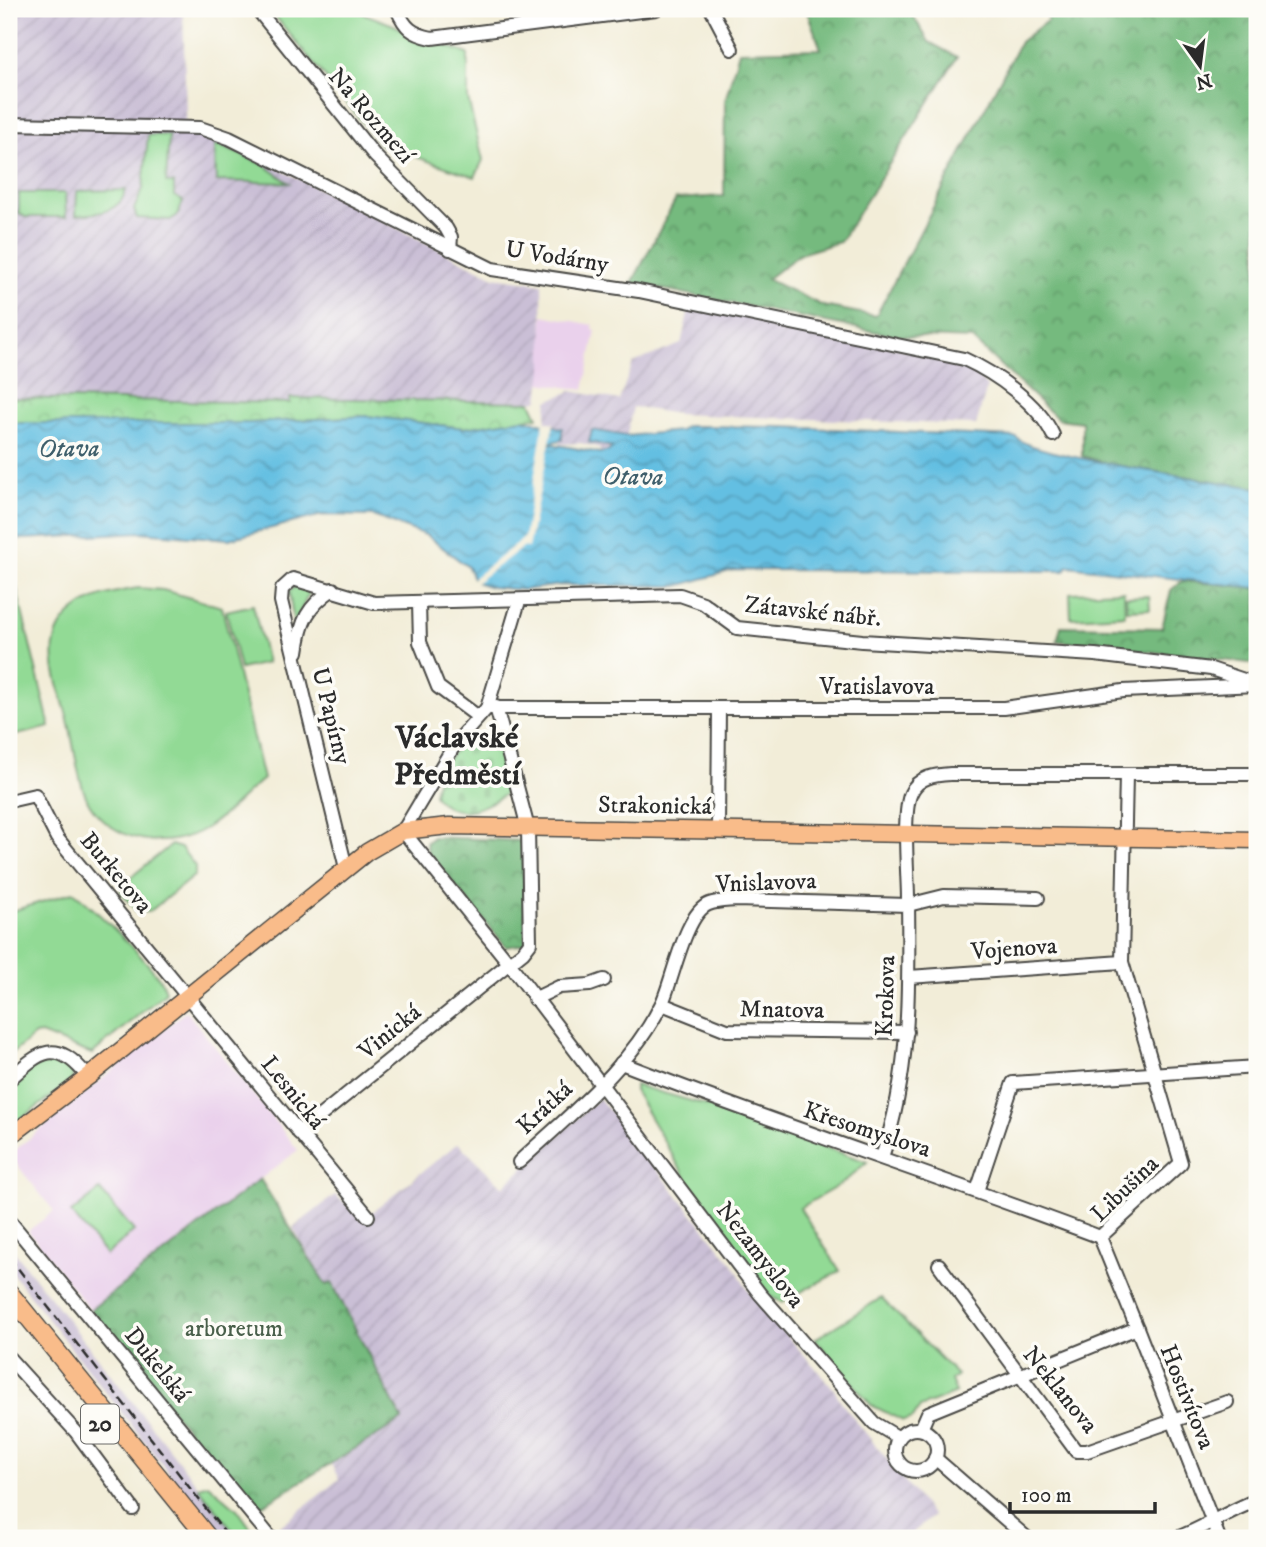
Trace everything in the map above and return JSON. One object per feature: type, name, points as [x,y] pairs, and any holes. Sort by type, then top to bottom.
[{"type":"highway","name":"20","points":[[9,1293],[208,1538]]},
{"type":"highway","name":"20","points":[[9,1310],[193,1538]]},
{"type":"main road","name":"Strakonická","points":[[403,831],[449,826],[1257,840]]},
{"type":"main road","points":[[9,1137],[88,1077],[346,867],[403,831]]},
{"type":"street","name":"Na Rozmezí","points":[[257,9],[375,156],[446,228],[450,237],[450,249]]},
{"type":"street","points":[[397,9],[404,26],[417,35],[432,38],[656,9]]},
{"type":"street","points":[[711,9],[732,49]]},
{"type":"street","name":"U Vodárny","points":[[9,124],[200,128],[229,138],[492,269],[639,291],[964,359],[981,367],[1033,408],[1046,420],[1053,435]]},
{"type":"street","name":"Zátavské nábř.","points":[[293,579],[374,603],[680,596],[703,603],[737,628],[862,641],[1095,655],[1211,669],[1256,684]]},
{"type":"street","name":"U Papírny","points":[[293,579],[282,589],[281,601],[346,867]]},
{"type":"street","points":[[296,659],[304,616],[315,601],[333,589]]},
{"type":"street","points":[[403,831],[454,744],[486,710],[519,601]]},
{"type":"street","points":[[419,603],[420,642],[438,687],[486,710]]},
{"type":"street","name":"Vratislavova","points":[[486,710],[1004,708],[1123,691],[1256,684]]},
{"type":"street","points":[[718,830],[719,708]]},
{"type":"street","name":"Vinická","points":[[299,1133],[509,963],[530,943],[528,828],[486,710]]},
{"type":"street","points":[[908,834],[909,795],[916,785],[931,776],[1257,774]]},
{"type":"street","points":[[1124,839],[1126,775]]},
{"type":"street","name":"Burketova","points":[[9,801],[35,795],[57,838],[187,995]]},
{"type":"street","name":"Nezamyslova","points":[[403,831],[509,963],[760,1294],[874,1423],[898,1438]]},
{"type":"street","name":"Krokova","points":[[882,1157],[899,1100],[907,1032],[908,834]]},
{"type":"street","name":"Libušina","points":[[1124,839],[1122,962],[1181,1163],[1100,1237],[1137,1328]]},
{"type":"street","name":"Vnislavova","points":[[600,1085],[621,1063],[662,1004],[695,914],[708,904],[736,900],[908,905],[944,896],[1038,898]]},
{"type":"street","name":"Vojenova","points":[[909,977],[1122,962]]},
{"type":"street","points":[[534,999],[559,987],[590,985],[604,980]]},
{"type":"street","name":"Lesnická","points":[[187,995],[368,1216]]},
{"type":"street","name":"Mnatova","points":[[662,1004],[727,1030],[907,1032]]},
{"type":"street","points":[[9,1080],[37,1054],[47,1051],[68,1058],[88,1077]]},
{"type":"street","name":"Křesomyslova","points":[[621,1063],[752,1115],[882,1157],[1100,1237]]},
{"type":"street","points":[[977,1191],[1013,1083],[1257,1067]]},
{"type":"street","name":"Krátká","points":[[519,1162],[600,1085]]},
{"type":"street","name":"Dukelská","points":[[9,1220],[271,1538]]},
{"type":"street","name":"Neklanova","points":[[939,1265],[1076,1451],[1087,1451],[1227,1402]]},
{"type":"street","points":[[920,1429],[928,1413],[1137,1328]]},
{"type":"street","name":"Hostivítova","points":[[1137,1328],[1219,1538]]},
{"type":"street","points":[[9,1358],[76,1432],[133,1509]]},
{"type":"street","points":[[920,1429],[933,1437],[937,1451],[935,1458],[924,1469],[909,1469],[898,1460],[895,1445],[904,1432],[920,1429]]},
{"type":"street","points":[[935,1458],[1027,1538]]},
{"type":"street","points":[[1177,1538],[1257,1500]]},
{"type":"shaded area","points":[[9,9],[183,9],[186,113],[183,132],[227,143],[494,277],[542,284],[543,369],[539,400],[291,398],[290,403],[9,398]]},
{"type":"shaded area","points":[[690,305],[966,362],[987,387],[976,425],[677,414],[633,407],[627,434],[611,449],[600,452],[600,448],[581,443],[560,444],[557,427],[545,425],[548,401],[571,391],[619,400],[633,363],[681,344]]},
{"type":"shaded area","points":[[543,315],[593,325],[596,330],[584,390],[540,383]]},
{"type":"shaded area","points":[[186,1011],[298,1150],[90,1310],[28,1231],[54,1211],[9,1155]]},
{"type":"shaded area","points":[[599,1098],[733,1264],[749,1292],[833,1388],[843,1405],[933,1516],[906,1538],[278,1538],[273,1532],[339,1479],[331,1464],[402,1420],[331,1283],[326,1285],[293,1228],[335,1195],[364,1219],[458,1143],[503,1187]]},
{"type":"shaded area","points":[[9,1245],[239,1538],[220,1538],[9,1269]]},
{"type":"green space","points":[[269,9],[352,9],[396,26],[417,40],[436,42],[468,54],[468,99],[483,160],[475,177],[381,145]]},
{"type":"green space","points":[[806,9],[909,9],[929,42],[957,57],[840,242],[800,254],[767,279],[823,306],[876,316],[1020,42],[1048,20],[1045,9],[1257,9],[1257,488],[1109,464],[1082,456],[1082,422],[1058,419],[972,339],[896,336],[632,283],[676,199],[724,196],[725,101],[739,51],[821,49]]},
{"type":"green space","points":[[148,135],[169,135],[166,183],[174,183],[174,196],[183,201],[178,215],[170,220],[137,218],[134,209],[143,189]]},
{"type":"green space","points":[[215,144],[263,164],[289,183],[216,181]]},
{"type":"green space","points":[[126,190],[123,198],[113,208],[99,213],[76,215],[77,191]]},
{"type":"green space","points":[[19,193],[65,193],[66,217],[25,217],[19,213]]},
{"type":"green space","points":[[9,398],[290,403],[290,398],[531,402],[538,417],[465,428],[367,416],[250,423],[9,423]]},
{"type":"green space","points":[[14,578],[50,727],[9,737],[9,579]]},
{"type":"green space","points":[[1182,581],[1257,588],[1257,664],[1057,641],[1061,626],[1162,628],[1171,590]]},
{"type":"green space","points":[[296,586],[305,587],[309,593],[294,625],[289,591]]},
{"type":"green space","points":[[138,588],[163,590],[222,607],[263,779],[214,823],[174,840],[142,839],[126,834],[111,827],[89,803],[79,774],[55,673],[55,638],[67,617],[94,599]]},
{"type":"green space","points":[[1124,591],[1125,615],[1071,618],[1070,593]]},
{"type":"green space","points":[[1149,596],[1150,609],[1127,610],[1126,597]]},
{"type":"green space","points":[[253,605],[267,663],[240,669],[226,611]]},
{"type":"green space","points":[[481,738],[501,753],[507,767],[508,792],[471,810],[452,809],[434,795],[439,776],[455,750],[471,740]]},
{"type":"green space","points":[[433,837],[523,841],[526,944],[506,947],[428,853],[426,843]]},
{"type":"green space","points":[[171,845],[181,848],[195,866],[195,875],[149,912],[137,912],[121,892],[121,885]]},
{"type":"green space","points":[[73,892],[141,957],[163,984],[166,992],[92,1054],[41,1034],[35,1035],[9,1056],[9,912]]},
{"type":"green space","points":[[43,1056],[65,1060],[73,1073],[72,1081],[9,1128],[9,1087]]},
{"type":"green space","points":[[635,1085],[702,1104],[867,1162],[843,1183],[800,1208],[840,1271],[782,1302],[770,1297],[684,1175],[635,1092]]},
{"type":"green space","name":"arboretum","points":[[260,1179],[326,1285],[332,1283],[402,1420],[253,1511],[90,1310]]},
{"type":"green space","points":[[100,1190],[134,1231],[106,1255],[71,1213]]},
{"type":"green space","points":[[881,1298],[957,1375],[951,1380],[956,1393],[920,1407],[913,1418],[903,1421],[871,1405],[815,1339]]},
{"type":"green space","points":[[208,1484],[237,1509],[258,1538],[239,1538],[198,1487]]},
{"type":"water","name":"Otava","points":[[367,416],[464,428],[522,419],[562,428],[562,440],[547,443],[600,453],[609,451],[612,447],[589,442],[592,430],[626,436],[680,431],[686,426],[782,427],[1016,437],[1028,444],[1089,460],[1257,488],[1257,588],[1068,566],[1065,571],[733,570],[677,586],[560,585],[524,590],[491,587],[475,582],[468,567],[426,535],[373,516],[322,515],[229,539],[140,532],[9,540],[9,423],[250,423]]},
{"type":"pier","points":[[544,421],[554,423],[528,548],[523,547],[473,585],[471,580],[524,538]]},
{"type":"railway","points":[[9,1257],[229,1538]]},
{"type":"district","name":"Václavské Předměstí","points":[[457,756]]}]
